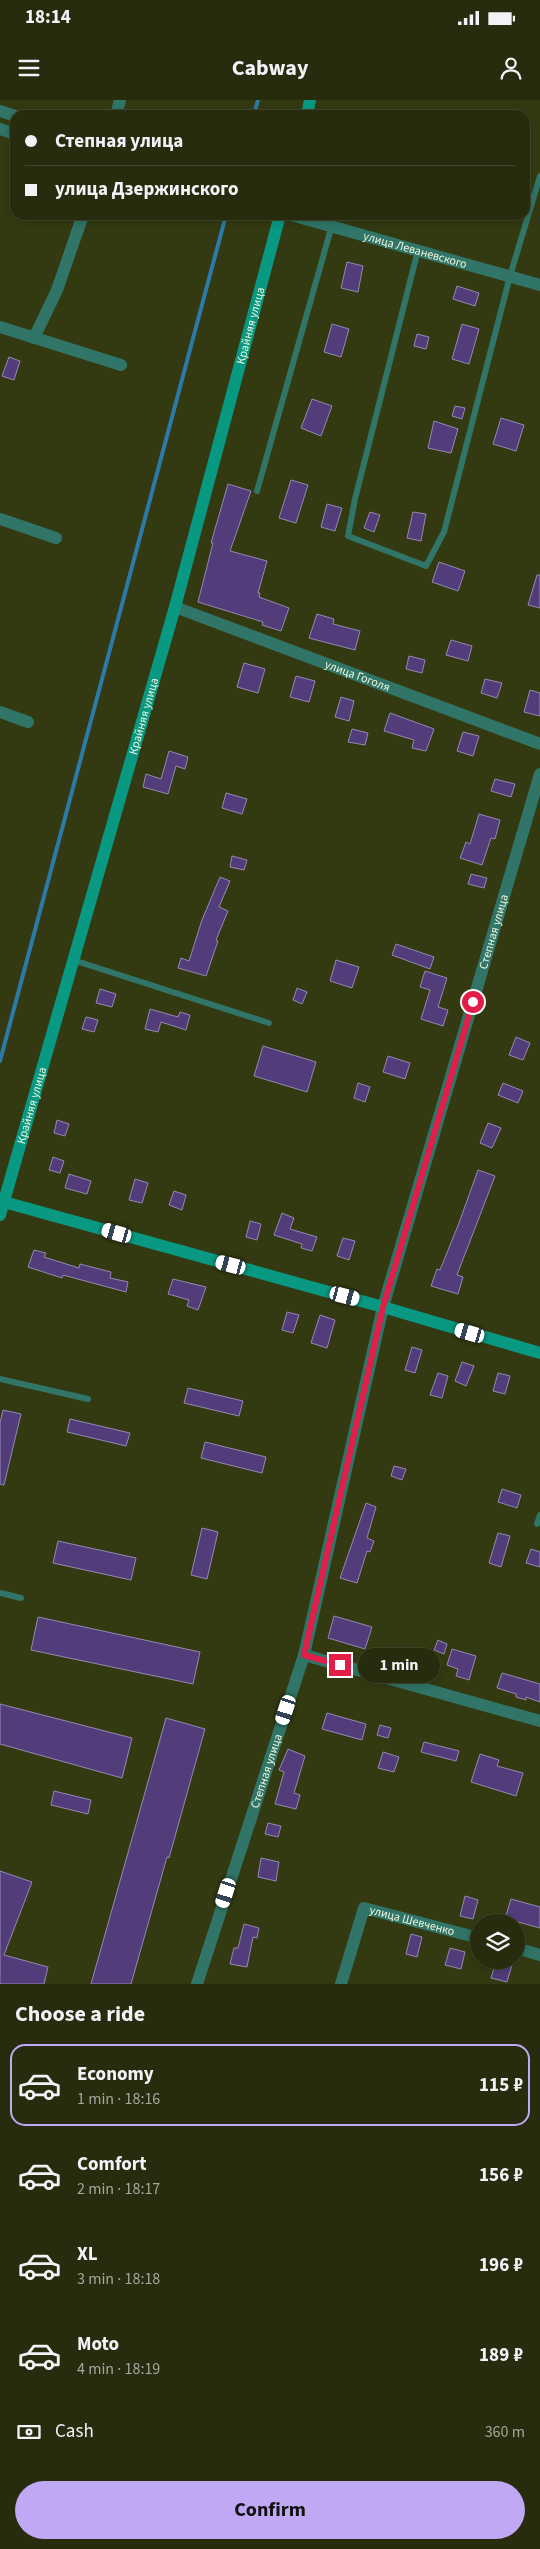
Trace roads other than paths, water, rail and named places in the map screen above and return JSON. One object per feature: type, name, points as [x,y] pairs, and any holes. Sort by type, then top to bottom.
[{"type":"main road","name":"Крайняя улица","points":[[0,1215],[175,606],[279,220]]},
{"type":"main road","points":[[4,1202],[383,1307],[540,1353]]},
{"type":"street","points":[[34,338],[57,290],[81,220]]},
{"type":"street","name":"улица Леваневского","points":[[312,220],[540,285]]},
{"type":"street","points":[[0,327],[121,366]]},
{"type":"street","points":[[0,519],[56,538]]},
{"type":"street","name":"улица Гоголя","points":[[175,606],[540,744]]},
{"type":"street","points":[[0,712],[28,722]]},
{"type":"street","name":"Степная улица","points":[[196,1984],[304,1655],[383,1307],[540,774]]},
{"type":"street","points":[[304,1655],[540,1721]]},
{"type":"street","name":"улица Шевченко","points":[[342,1984],[364,1908],[470,1936]]},
{"type":"street","points":[[525,1951],[540,1955]]},
{"type":"lane","points":[[530,209],[540,176]]},
{"type":"lane","points":[[418,250],[355,499],[348,536],[426,566],[444,532],[510,276],[527,220]]},
{"type":"lane","points":[[257,491],[332,225]]},
{"type":"lane","points":[[73,960],[269,1023]]},
{"type":"lane","points":[[0,1379],[88,1399]]},
{"type":"lane","points":[[537,1524],[540,1515]]},
{"type":"lane","points":[[0,1593],[21,1598]]},
{"type":"waterway","points":[[255,110],[258,100]]},
{"type":"waterway","points":[[0,1061],[225,220]]}]
